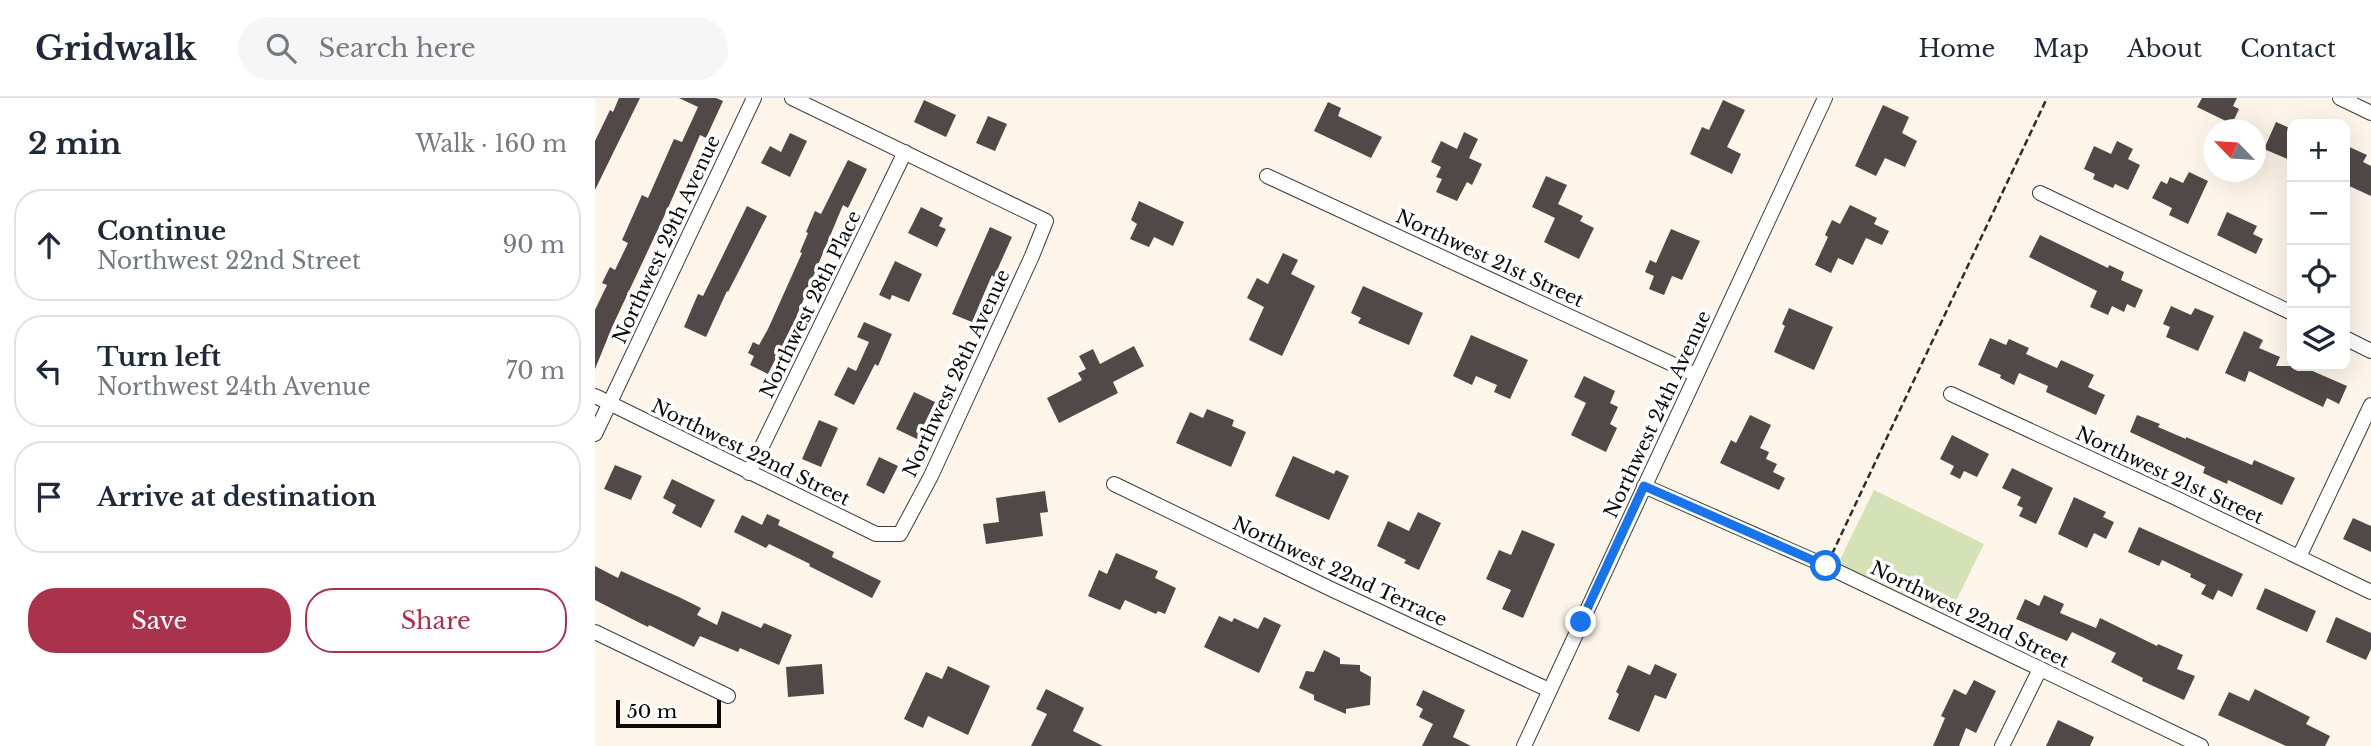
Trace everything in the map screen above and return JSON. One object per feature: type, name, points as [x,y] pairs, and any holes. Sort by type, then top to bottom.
[{"type":"street","name":"Northwest 29th Avenue","points":[[595,434],[754,98]]},
{"type":"street","points":[[792,98],[905,152]]},
{"type":"street","name":"Northwest 24th Avenue","points":[[1524,746],[1825,98]]},
{"type":"street","points":[[2340,98],[2371,113]]},
{"type":"street","name":"Northwest 28th Avenue","points":[[892,534],[900,534],[931,476],[1032,256],[1045,220],[905,152]]},
{"type":"street","name":"Northwest 28th Place","points":[[749,473],[905,152]]},
{"type":"street","name":"Northwest 21st Street","points":[[1267,176],[1696,376]]},
{"type":"street","points":[[2040,193],[2287,311]]},
{"type":"street","points":[[2350,340],[2371,351]]},
{"type":"street","name":"Northwest 21st Street","points":[[1951,394],[2371,592]]},
{"type":"street","name":"Northwest 22nd Street","points":[[595,396],[876,534],[892,534]]},
{"type":"street","points":[[2299,557],[2371,405]]},
{"type":"street","name":"Northwest 22nd Terrace","points":[[1114,484],[1549,690]]},
{"type":"street","name":"Northwest 22nd Street","points":[[1644,486],[1826,566],[2201,746]]},
{"type":"street","points":[[595,632],[728,696]]},
{"type":"street","points":[[2002,746],[2040,669]]},
{"type":"path","points":[[1826,566],[2047,98]]},
{"type":"green space","points":[[1874,490],[1984,544],[1947,619],[1837,566]]},
{"type":"building","points":[[619,98],[640,98],[595,190],[595,141]]},
{"type":"building","points":[[679,98],[716,98],[723,101],[706,138],[700,135],[595,369],[595,310],[607,285],[602,283],[610,267],[615,270],[628,243],[622,240],[642,195],[648,198],[674,139],[682,142],[698,107]]},
{"type":"building","points":[[2202,98],[2237,98],[2233,106],[2239,109],[2234,119],[2222,119],[2197,107]]},
{"type":"building","points":[[924,100],[956,115],[946,137],[914,122]]},
{"type":"building","points":[[1723,100],[1745,110],[1727,147],[1741,154],[1732,174],[1690,154],[1702,127],[1709,130]]},
{"type":"building","points":[[1328,102],[1341,108],[1338,116],[1382,137],[1371,158],[1314,131]]},
{"type":"building","points":[[1883,105],[1909,117],[1902,133],[1917,141],[1905,167],[1885,158],[1876,176],[1855,166]]},
{"type":"building","points":[[988,116],[1007,124],[995,151],[976,143]]},
{"type":"building","points":[[2276,122],[2287,127],[2287,159],[2266,150]]},
{"type":"building","points":[[1464,132],[1478,139],[1469,158],[1482,164],[1472,185],[1467,182],[1457,201],[1436,192],[1442,179],[1436,177],[1441,167],[1431,162],[1441,141],[1457,149]]},
{"type":"building","points":[[790,133],[807,141],[790,177],[761,163],[770,146],[781,152]]},
{"type":"building","points":[[2117,141],[2133,149],[2128,159],[2140,165],[2128,190],[2115,184],[2113,188],[2093,179],[2095,174],[2084,169],[2094,146],[2111,154]]},
{"type":"building","points":[[2350,147],[2367,155],[2363,162],[2371,166],[2371,196],[2350,186]]},
{"type":"building","points":[[848,160],[867,169],[848,208],[843,205],[795,320],[768,374],[750,365],[754,356],[748,353],[753,342],[759,345],[768,329],[802,253],[800,252],[808,233],[806,232],[815,211],[821,214]]},
{"type":"building","points":[[2189,172],[2203,179],[2203,182],[2208,182],[2188,224],[2169,215],[2172,208],[2152,198],[2161,181],[2167,184],[2170,177],[2183,183]]},
{"type":"building","points":[[1546,176],[1567,185],[1558,204],[1583,216],[1580,221],[1594,228],[1579,259],[1544,242],[1555,218],[1532,207]]},
{"type":"building","points":[[1139,201],[1184,222],[1173,246],[1154,237],[1149,247],[1130,239],[1137,224],[1131,220]]},
{"type":"building","points":[[1850,205],[1877,218],[1874,224],[1889,231],[1882,245],[1866,238],[1853,265],[1838,258],[1831,273],[1815,265],[1828,237],[1825,235],[1832,220],[1840,224]]},
{"type":"building","points":[[747,206],[767,216],[706,337],[684,327],[698,294],[703,296]]},
{"type":"building","points":[[921,207],[943,218],[939,226],[946,229],[937,247],[908,233]]},
{"type":"building","points":[[2227,212],[2257,226],[2253,234],[2263,239],[2256,254],[2217,235]]},
{"type":"building","points":[[990,227],[1012,237],[972,322],[952,314]]},
{"type":"building","points":[[1671,229],[1700,241],[1682,280],[1672,276],[1664,295],[1649,289],[1654,276],[1645,272],[1650,260],[1656,263]]},
{"type":"building","points":[[2040,235],[2108,268],[2109,265],[2124,272],[2121,280],[2143,290],[2135,308],[2127,304],[2124,312],[2112,306],[2108,315],[2090,307],[2097,291],[2029,257]]},
{"type":"building","points":[[1283,253],[1298,260],[1291,274],[1315,286],[1282,356],[1249,340],[1264,307],[1247,298],[1257,278],[1268,284]]},
{"type":"building","points":[[895,261],[922,274],[909,302],[892,295],[890,300],[879,295]]},
{"type":"building","points":[[1363,286],[1423,313],[1409,345],[1358,323],[1361,318],[1351,313]]},
{"type":"building","points":[[2171,306],[2191,315],[2195,308],[2214,316],[2198,351],[2166,337],[2170,327],[2163,324]]},
{"type":"building","points":[[1789,308],[1833,327],[1814,370],[1774,352]]},
{"type":"building","points":[[864,322],[892,334],[878,366],[875,364],[854,405],[834,395],[848,367],[856,371],[869,342],[857,337]]},
{"type":"building","points":[[2244,331],[2263,340],[2259,348],[2280,357],[2276,366],[2287,366],[2287,371],[2312,371],[2347,386],[2339,404],[2327,398],[2323,407],[2249,371],[2245,382],[2225,373]]},
{"type":"building","points":[[1471,335],[1528,360],[1510,399],[1494,392],[1497,385],[1476,376],[1472,385],[1453,376]]},
{"type":"building","points":[[1990,338],[2006,345],[2009,339],[2029,348],[2026,354],[2057,368],[2061,360],[2094,375],[2088,387],[2105,395],[2096,415],[2046,392],[2048,386],[2019,373],[2014,385],[2000,378],[2001,375],[1978,365]]},
{"type":"building","points":[[1134,346],[1144,366],[1113,382],[1118,393],[1059,423],[1047,398],[1082,380],[1078,373],[1086,369],[1079,356],[1093,349],[1100,364]]},
{"type":"building","points":[[1584,376],[1615,391],[1610,403],[1618,407],[1610,424],[1617,428],[1606,452],[1571,435],[1586,403],[1574,397]]},
{"type":"building","points":[[914,392],[935,402],[917,439],[896,429]]},
{"type":"building","points":[[1207,409],[1234,420],[1232,426],[1246,432],[1231,467],[1176,443],[1190,412],[1203,418]]},
{"type":"building","points":[[1750,415],[1771,425],[1760,448],[1769,452],[1766,459],[1777,464],[1773,472],[1785,478],[1779,490],[1720,463],[1731,440],[1736,443]]},
{"type":"building","points":[[2137,415],[2186,439],[2252,465],[2254,460],[2295,478],[2282,505],[2228,480],[2227,484],[2203,473],[2205,467],[2130,432]]},
{"type":"building","points":[[819,420],[838,428],[821,467],[802,459]]},
{"type":"building","points":[[1952,435],[1989,454],[1977,477],[1964,471],[1960,479],[1950,474],[1954,466],[1940,459]]},
{"type":"building","points":[[1293,456],[1334,474],[1336,470],[1349,476],[1329,520],[1275,496]]},
{"type":"building","points":[[879,457],[898,466],[884,494],[866,485]]},
{"type":"building","points":[[615,465],[642,476],[631,500],[604,489]]},
{"type":"building","points":[[2012,468],[2053,488],[2036,524],[2019,516],[2023,508],[2017,505],[2021,497],[2002,488]]},
{"type":"building","points":[[672,479],[715,500],[701,528],[672,513],[676,505],[663,498]]},
{"type":"building","points":[[1045,491],[1048,512],[1040,513],[1043,536],[986,544],[983,524],[999,522],[996,498]]},
{"type":"building","points":[[2074,497],[2106,512],[2103,517],[2114,522],[2106,539],[2094,533],[2087,548],[2058,534]]},
{"type":"building","points":[[1418,512],[1441,523],[1419,570],[1404,563],[1406,560],[1377,546],[1388,521],[1409,531]]},
{"type":"building","points":[[767,514],[780,520],[778,525],[834,552],[832,557],[881,581],[872,598],[769,544],[766,548],[734,532],[742,515],[762,525]]},
{"type":"building","points":[[2353,518],[2371,526],[2371,552],[2343,539]]},
{"type":"building","points":[[2139,527],[2243,574],[2232,597],[2218,590],[2213,600],[2201,594],[2206,585],[2190,577],[2191,574],[2162,560],[2159,566],[2128,552]]},
{"type":"building","points":[[1522,530],[1555,544],[1523,618],[1502,609],[1511,590],[1486,579],[1499,550],[1511,555]]},
{"type":"building","points":[[1116,553],[1158,571],[1155,578],[1176,588],[1165,614],[1158,611],[1156,614],[1125,600],[1120,610],[1088,596],[1099,570],[1107,574]]},
{"type":"building","points":[[595,566],[618,578],[621,571],[681,598],[701,608],[697,615],[717,625],[722,611],[761,628],[764,623],[792,635],[779,665],[740,648],[738,652],[700,636],[694,647],[595,600]]},
{"type":"building","points":[[2265,588],[2316,611],[2307,632],[2256,609]]},
{"type":"building","points":[[2044,595],[2064,604],[2060,613],[2096,628],[2100,618],[2157,646],[2158,644],[2183,655],[2177,669],[2195,676],[2184,700],[2142,681],[2143,678],[2111,662],[2116,653],[2072,632],[2067,641],[2016,619],[2025,599],[2039,606]]},
{"type":"building","points":[[1219,616],[1232,622],[1234,618],[1258,629],[1264,617],[1281,625],[1259,673],[1204,647]]},
{"type":"building","points":[[2336,617],[2371,633],[2371,649],[2366,660],[2326,642]]},
{"type":"building","points":[[1324,650],[1340,658],[1340,664],[1360,665],[1360,671],[1371,677],[1370,705],[1346,709],[1346,714],[1314,700],[1314,695],[1299,688],[1306,671],[1314,672]]},
{"type":"building","points":[[822,664],[824,694],[788,697],[786,667]]},
{"type":"building","points":[[1655,664],[1677,674],[1666,699],[1655,695],[1639,732],[1608,719],[1628,665],[1650,675]]},
{"type":"building","points":[[948,666],[990,686],[968,735],[928,716],[923,728],[904,719],[926,672],[942,679]]},
{"type":"building","points":[[1974,680],[1996,691],[1976,733],[1966,728],[1959,746],[1933,746],[1945,718],[1941,716],[1954,689],[1966,695]]},
{"type":"building","points":[[1046,689],[1084,708],[1073,731],[1103,746],[1031,746],[1047,714],[1036,709]]},
{"type":"building","points":[[2255,689],[2310,717],[2306,724],[2330,736],[2325,746],[2286,746],[2218,715],[2229,692],[2249,701]]},
{"type":"building","points":[[1423,690],[1465,710],[1453,737],[1471,746],[1422,746],[1433,724],[1419,717],[1423,709],[1416,705]]},
{"type":"building","points":[[2058,720],[2094,737],[2090,746],[2046,746]]},
{"type":"route","points":[[1581,622],[1644,486],[1826,566]]}]
